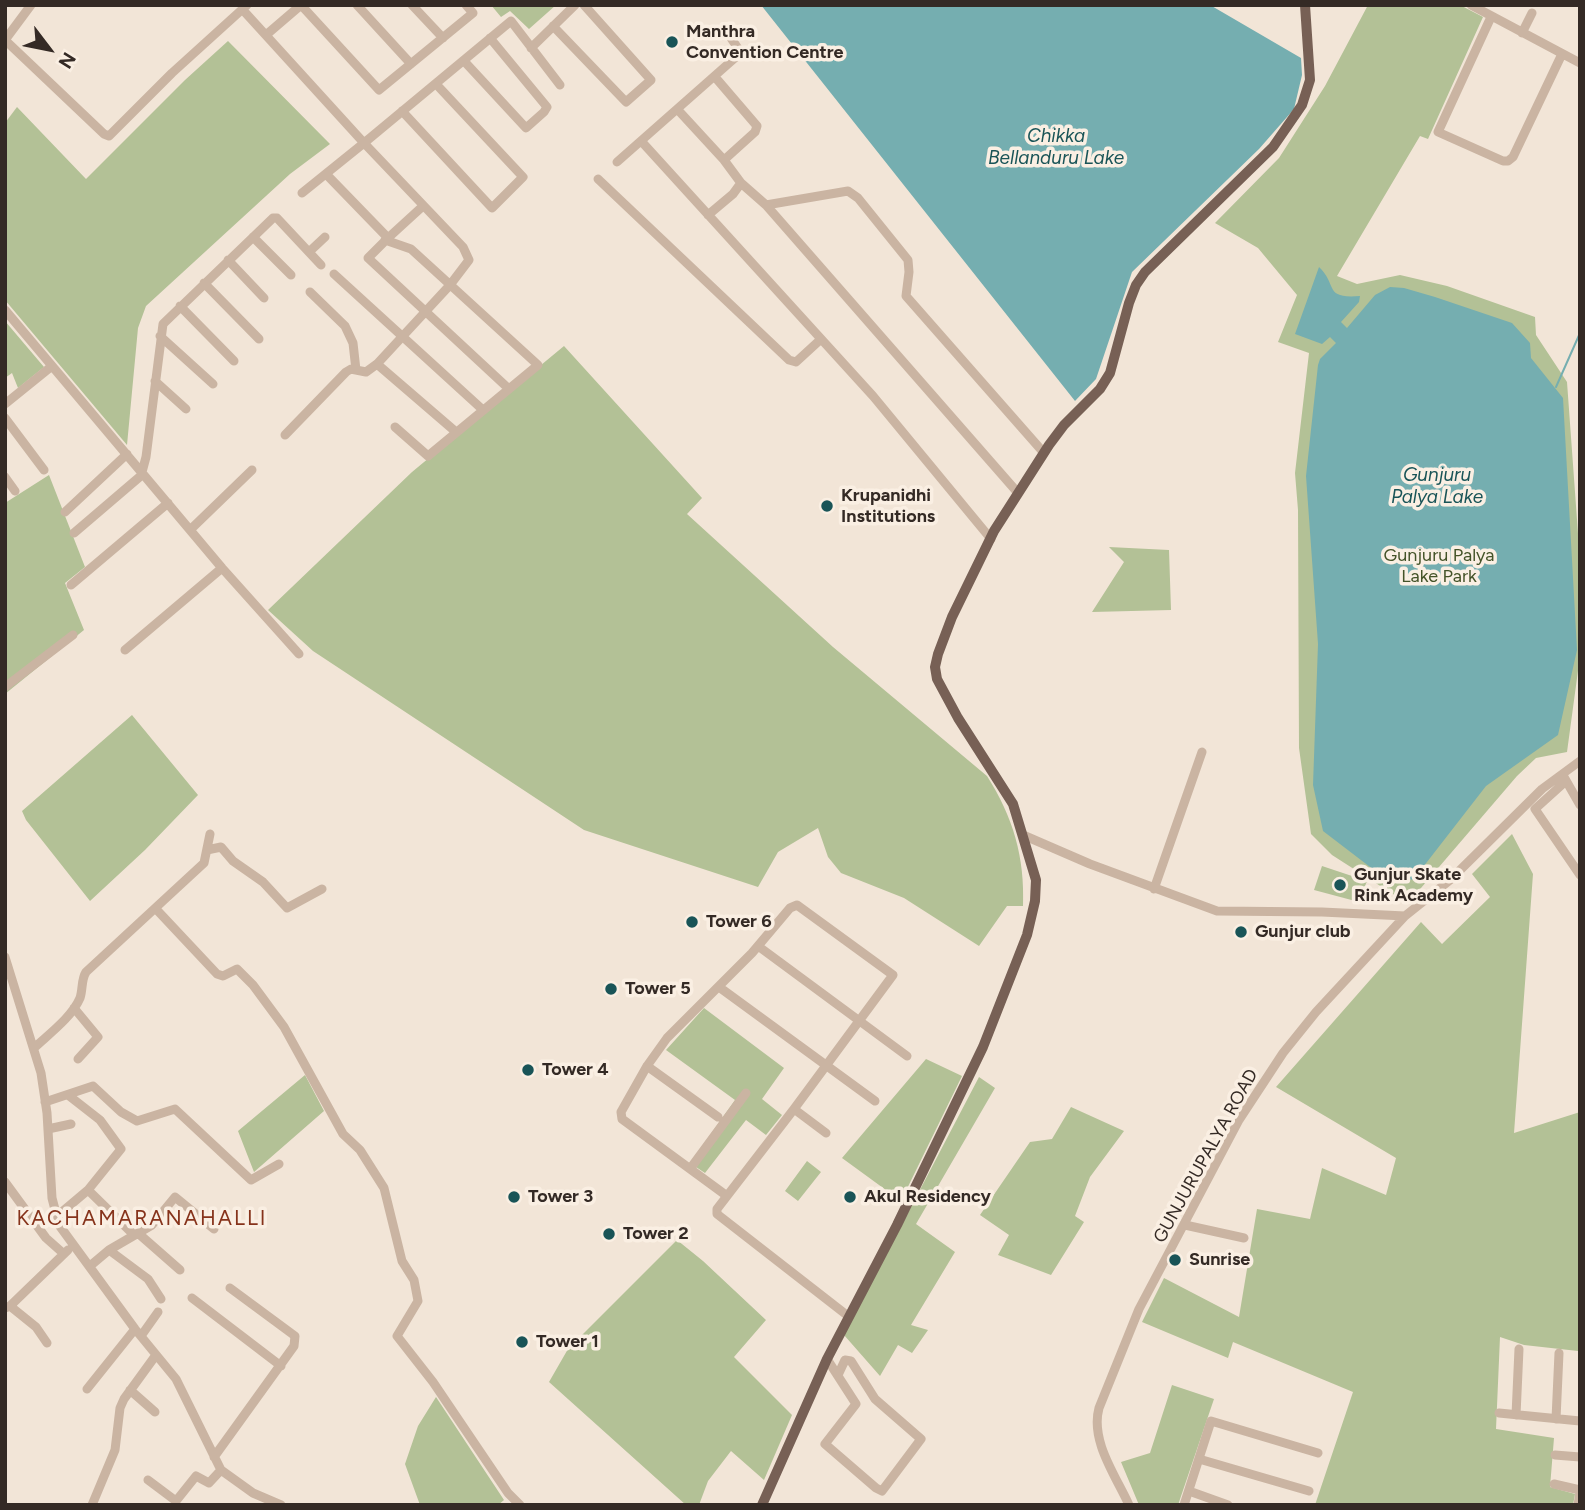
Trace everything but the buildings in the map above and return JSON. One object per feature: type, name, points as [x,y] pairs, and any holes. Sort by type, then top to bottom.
[{"type":"main road","points":[[762,1505],[829,1356],[983,1047],[1027,935],[1035,901],[1036,880],[1007,790],[958,718],[937,679],[935,667],[938,654],[952,617],[990,539],[1018,493],[1063,425],[1100,389],[1110,373],[1136,285],[1145,272],[1273,147],[1302,105],[1310,80],[1305,5]]},
{"type":"street","points":[[31,5],[5,40],[109,136],[244,7],[364,143],[463,247],[470,260],[377,364],[366,372],[346,372],[285,435]]},
{"type":"street","points":[[266,35],[301,5],[379,90],[473,13],[466,5]]},
{"type":"street","points":[[357,5],[411,64]]},
{"type":"street","points":[[412,5],[443,38]]},
{"type":"street","points":[[531,48],[575,5]]},
{"type":"street","points":[[553,26],[626,102],[651,80],[588,6]]},
{"type":"street","points":[[1476,6],[1491,17],[1580,63]]},
{"type":"street","points":[[1522,33],[1532,13]]},
{"type":"street","points":[[1491,17],[1438,132],[1508,161],[1513,157],[1562,54]]},
{"type":"street","points":[[302,193],[510,21],[560,85]]},
{"type":"street","points":[[617,162],[736,57],[739,50],[725,29]]},
{"type":"street","points":[[464,61],[526,128],[547,107],[490,38]]},
{"type":"street","points":[[715,77],[757,126],[755,132],[724,160]]},
{"type":"street","points":[[402,111],[492,208],[523,177],[436,84]]},
{"type":"street","points":[[678,110],[724,160],[741,183],[766,205],[1018,493]]},
{"type":"street","points":[[642,142],[873,396],[990,539]]},
{"type":"street","points":[[326,174],[386,239],[411,249],[538,365],[428,456],[395,427]]},
{"type":"street","points":[[598,179],[789,359],[796,362],[820,340]]},
{"type":"street","points":[[708,215],[733,194],[741,183]]},
{"type":"street","points":[[766,205],[848,191],[858,198],[908,260],[906,296],[1044,453]]},
{"type":"street","points":[[423,206],[368,258],[509,388]]},
{"type":"street","points":[[74,533],[142,473],[163,324],[271,219],[276,218],[321,265]]},
{"type":"street","points":[[253,237],[291,275]]},
{"type":"street","points":[[309,252],[325,237]]},
{"type":"street","points":[[229,260],[264,298]]},
{"type":"street","points":[[334,274],[483,410]]},
{"type":"street","points":[[204,283],[259,339]]},
{"type":"street","points":[[310,292],[345,326],[353,343],[356,370]]},
{"type":"street","points":[[180,306],[234,361]]},
{"type":"street","points":[[5,310],[222,568],[299,654]]},
{"type":"street","points":[[160,336],[213,384]]},
{"type":"street","points":[[377,364],[456,432]]},
{"type":"street","points":[[5,404],[52,366]]},
{"type":"street","points":[[155,381],[186,409]]},
{"type":"street","points":[[5,418],[44,470]]},
{"type":"street","points":[[65,512],[127,454]]},
{"type":"street","points":[[190,530],[252,470]]},
{"type":"street","points":[[5,477],[15,491]]},
{"type":"street","points":[[71,585],[168,503]]},
{"type":"street","points":[[90,567],[98,576]]},
{"type":"street","points":[[125,650],[222,568]]},
{"type":"street","points":[[5,687],[73,635]]},
{"type":"street","points":[[1154,888],[1202,752]]},
{"type":"street","points":[[1578,763],[1580,777],[1572,786],[1580,802]]},
{"type":"street","name":"GUNJURUPALYA ROAD","points":[[1129,1505],[1098,1437],[1097,1414],[1139,1309],[1249,1103],[1283,1053],[1317,1012],[1405,916],[1450,880],[1542,789],[1564,777],[1578,763]]},
{"type":"street","points":[[1580,802],[1564,777],[1535,809],[1580,875]]},
{"type":"street","points":[[34,1048],[74,1008],[81,995],[86,972],[204,863],[211,834]]},
{"type":"street","points":[[1023,835],[1217,911],[1405,916]]},
{"type":"street","points":[[207,850],[220,847],[233,860],[263,881],[287,908],[322,889]]},
{"type":"street","points":[[727,1196],[622,1119],[621,1112],[647,1066],[667,1038],[719,987],[794,905],[893,975],[727,1196],[718,1209],[718,1215],[849,1316]]},
{"type":"street","points":[[156,909],[217,974],[223,976],[237,968],[253,985],[284,1027],[343,1133],[359,1150],[384,1188],[402,1261],[414,1280],[418,1301],[397,1336],[433,1382],[508,1493],[520,1505]]},
{"type":"street","points":[[758,946],[907,1056]]},
{"type":"street","points":[[5,957],[8,980],[41,1073],[52,1198],[58,1221],[138,1332],[176,1379],[221,1470],[253,1493],[281,1505]]},
{"type":"street","points":[[719,987],[875,1101]]},
{"type":"street","points":[[74,1008],[98,1037],[78,1059]]},
{"type":"street","points":[[647,1066],[718,1118]]},
{"type":"street","points":[[45,1102],[93,1086],[121,1112],[137,1121],[175,1110],[251,1180],[279,1164]]},
{"type":"street","points":[[690,1169],[746,1093]]},
{"type":"street","points":[[46,1238],[120,1152],[121,1145],[100,1120],[68,1095]]},
{"type":"street","points":[[794,1109],[826,1133]]},
{"type":"street","points":[[48,1129],[71,1124]]},
{"type":"street","points":[[5,1182],[46,1238],[64,1254]]},
{"type":"street","points":[[88,1190],[180,1270]]},
{"type":"street","points":[[90,1266],[110,1250],[152,1225],[175,1197],[214,1228]]},
{"type":"street","points":[[1185,1225],[1244,1238]]},
{"type":"street","points":[[47,1343],[36,1327],[8,1307],[74,1245]]},
{"type":"street","points":[[110,1250],[148,1279],[161,1298]]},
{"type":"street","points":[[214,1457],[295,1346],[295,1336],[230,1287]]},
{"type":"street","points":[[192,1298],[281,1366]]},
{"type":"street","points":[[87,1390],[158,1312]]},
{"type":"street","points":[[1516,1415],[1519,1349]]},
{"type":"street","points":[[1556,1419],[1559,1353]]},
{"type":"street","points":[[92,1505],[115,1450],[120,1408],[156,1355]]},
{"type":"street","points":[[829,1356],[840,1371],[856,1404]]},
{"type":"street","points":[[840,1371],[845,1360],[851,1361],[870,1391],[875,1399],[921,1439],[882,1491],[825,1444],[856,1404],[870,1391]]},
{"type":"street","points":[[130,1390],[155,1412]]},
{"type":"street","points":[[1499,1413],[1580,1421]]},
{"type":"street","points":[[1184,1505],[1211,1421],[1318,1453]]},
{"type":"street","points":[[1555,1455],[1580,1457]]},
{"type":"street","points":[[1199,1459],[1309,1491]]},
{"type":"street","points":[[148,1480],[176,1501],[196,1476],[209,1483],[221,1470]]},
{"type":"street","points":[[1554,1484],[1580,1491],[1578,1505]]},
{"type":"street","points":[[1189,1491],[1228,1505]]},
{"type":"green space","points":[[491,5],[556,5],[529,29],[510,11],[501,17]]},
{"type":"green space","name":"Gunjuru Palya Lake","points":[[1368,5],[1460,5],[1483,17],[1428,139],[1420,136],[1337,276],[1357,284],[1400,275],[1447,286],[1535,317],[1536,335],[1567,382],[1580,561],[1580,656],[1567,752],[1536,758],[1517,776],[1415,895],[1399,898],[1332,855],[1311,834],[1299,748],[1298,510],[1295,473],[1309,353],[1278,342],[1297,295],[1258,248],[1215,223],[1279,158],[1325,86]]},
{"type":"green space","points":[[228,41],[330,144],[290,174],[146,306],[138,328],[127,445],[5,300],[5,123],[17,107],[86,179]]},
{"type":"green space","points":[[5,321],[44,367],[18,388],[12,373],[5,378]]},
{"type":"green space","points":[[564,346],[702,498],[687,514],[833,647],[987,776],[1004,807],[1015,838],[1022,871],[1023,906],[1007,906],[979,946],[904,898],[841,873],[828,857],[818,828],[778,852],[758,887],[584,830],[313,651],[268,610],[412,472]]},
{"type":"green space","points":[[49,475],[85,567],[65,583],[84,630],[5,694],[5,503]]},
{"type":"green space","points":[[1109,547],[1169,550],[1171,610],[1092,612],[1124,562]]},
{"type":"green space","points":[[132,715],[198,795],[145,850],[90,901],[26,820],[22,811]]},
{"type":"green space","points":[[1512,834],[1533,874],[1514,1133],[1580,1112],[1580,1399],[1578,1351],[1524,1345],[1500,1337],[1496,1429],[1554,1438],[1550,1487],[1575,1494],[1573,1505],[1315,1505],[1353,1392],[1233,1342],[1228,1358],[1142,1322],[1164,1278],[1239,1317],[1257,1209],[1310,1219],[1322,1168],[1386,1195],[1396,1158],[1276,1087],[1421,922],[1442,944],[1490,897],[1472,874]]},
{"type":"green space","name":"Gunjur Skate Rink Academy","points":[[1322,866],[1367,881],[1359,902],[1314,890]]},
{"type":"green space","points":[[704,1008],[784,1068],[762,1099],[782,1115],[766,1135],[746,1120],[705,1173],[690,1163],[735,1100],[666,1050]]},
{"type":"green space","points":[[926,1059],[962,1076],[901,1201],[842,1158]]},
{"type":"green space","points":[[305,1075],[324,1111],[254,1172],[238,1131]]},
{"type":"green space","points":[[979,1077],[995,1088],[916,1224],[955,1252],[911,1325],[928,1330],[912,1353],[898,1345],[880,1376],[844,1335]]},
{"type":"green space","points":[[1071,1107],[1124,1131],[1090,1177],[1075,1216],[1084,1222],[1051,1275],[998,1255],[1009,1235],[980,1215],[1030,1142],[1052,1139]]},
{"type":"green space","points":[[807,1161],[821,1172],[798,1201],[785,1191]]},
{"type":"green space","points":[[677,1240],[766,1320],[734,1357],[792,1415],[764,1480],[731,1451],[708,1481],[699,1505],[686,1505],[549,1382],[568,1349]]},
{"type":"green space","points":[[1172,1385],[1214,1399],[1178,1505],[1139,1505],[1121,1462],[1150,1453]]},
{"type":"green space","points":[[436,1397],[504,1500],[498,1505],[420,1505],[405,1464],[418,1426]]},
{"type":"water","name":"Chikka Bellanduru Lake","points":[[761,5],[1210,5],[1301,58],[1302,75],[1294,109],[1259,149],[1132,272],[1096,379],[1075,401]]},
{"type":"water","name":"Gunjuru Palya Lake","points":[[1319,267],[1336,293],[1360,296],[1359,302],[1341,322],[1347,328],[1375,295],[1390,287],[1435,297],[1512,323],[1530,343],[1531,358],[1563,398],[1577,650],[1558,735],[1486,786],[1413,880],[1374,870],[1323,831],[1313,785],[1318,644],[1306,476],[1318,365],[1320,359],[1336,343],[1330,337],[1322,344],[1295,334]]},
{"type":"waterway","points":[[1556,387],[1580,333]]},
{"type":"place","name":"Manthra Convention Centre","points":[[672,42]]},
{"type":"place","name":"Krupanidhi Institutions","points":[[827,506]]},
{"type":"place","name":"Gunjur Skate Rink Academy","points":[[1340,885]]},
{"type":"place","name":"Tower 6","points":[[692,922]]},
{"type":"place","name":"Gunjur club","points":[[1241,932]]},
{"type":"place","name":"Tower 5","points":[[611,989]]},
{"type":"place","name":"Tower 4","points":[[528,1070]]},
{"type":"place","name":"Tower 3","points":[[514,1197]]},
{"type":"place","name":"Akul Residency","points":[[850,1197]]},
{"type":"place","name":"Tower 2","points":[[609,1234]]},
{"type":"place","name":"Sunrise","points":[[1175,1260]]},
{"type":"place","name":"Tower 1","points":[[522,1342]]},
{"type":"district","name":"KACHAMARANAHALLI","points":[[142,1219]]},
{"type":"park label","name":"Gunjuru Palya Lake Park","points":[[1439,566]]}]
